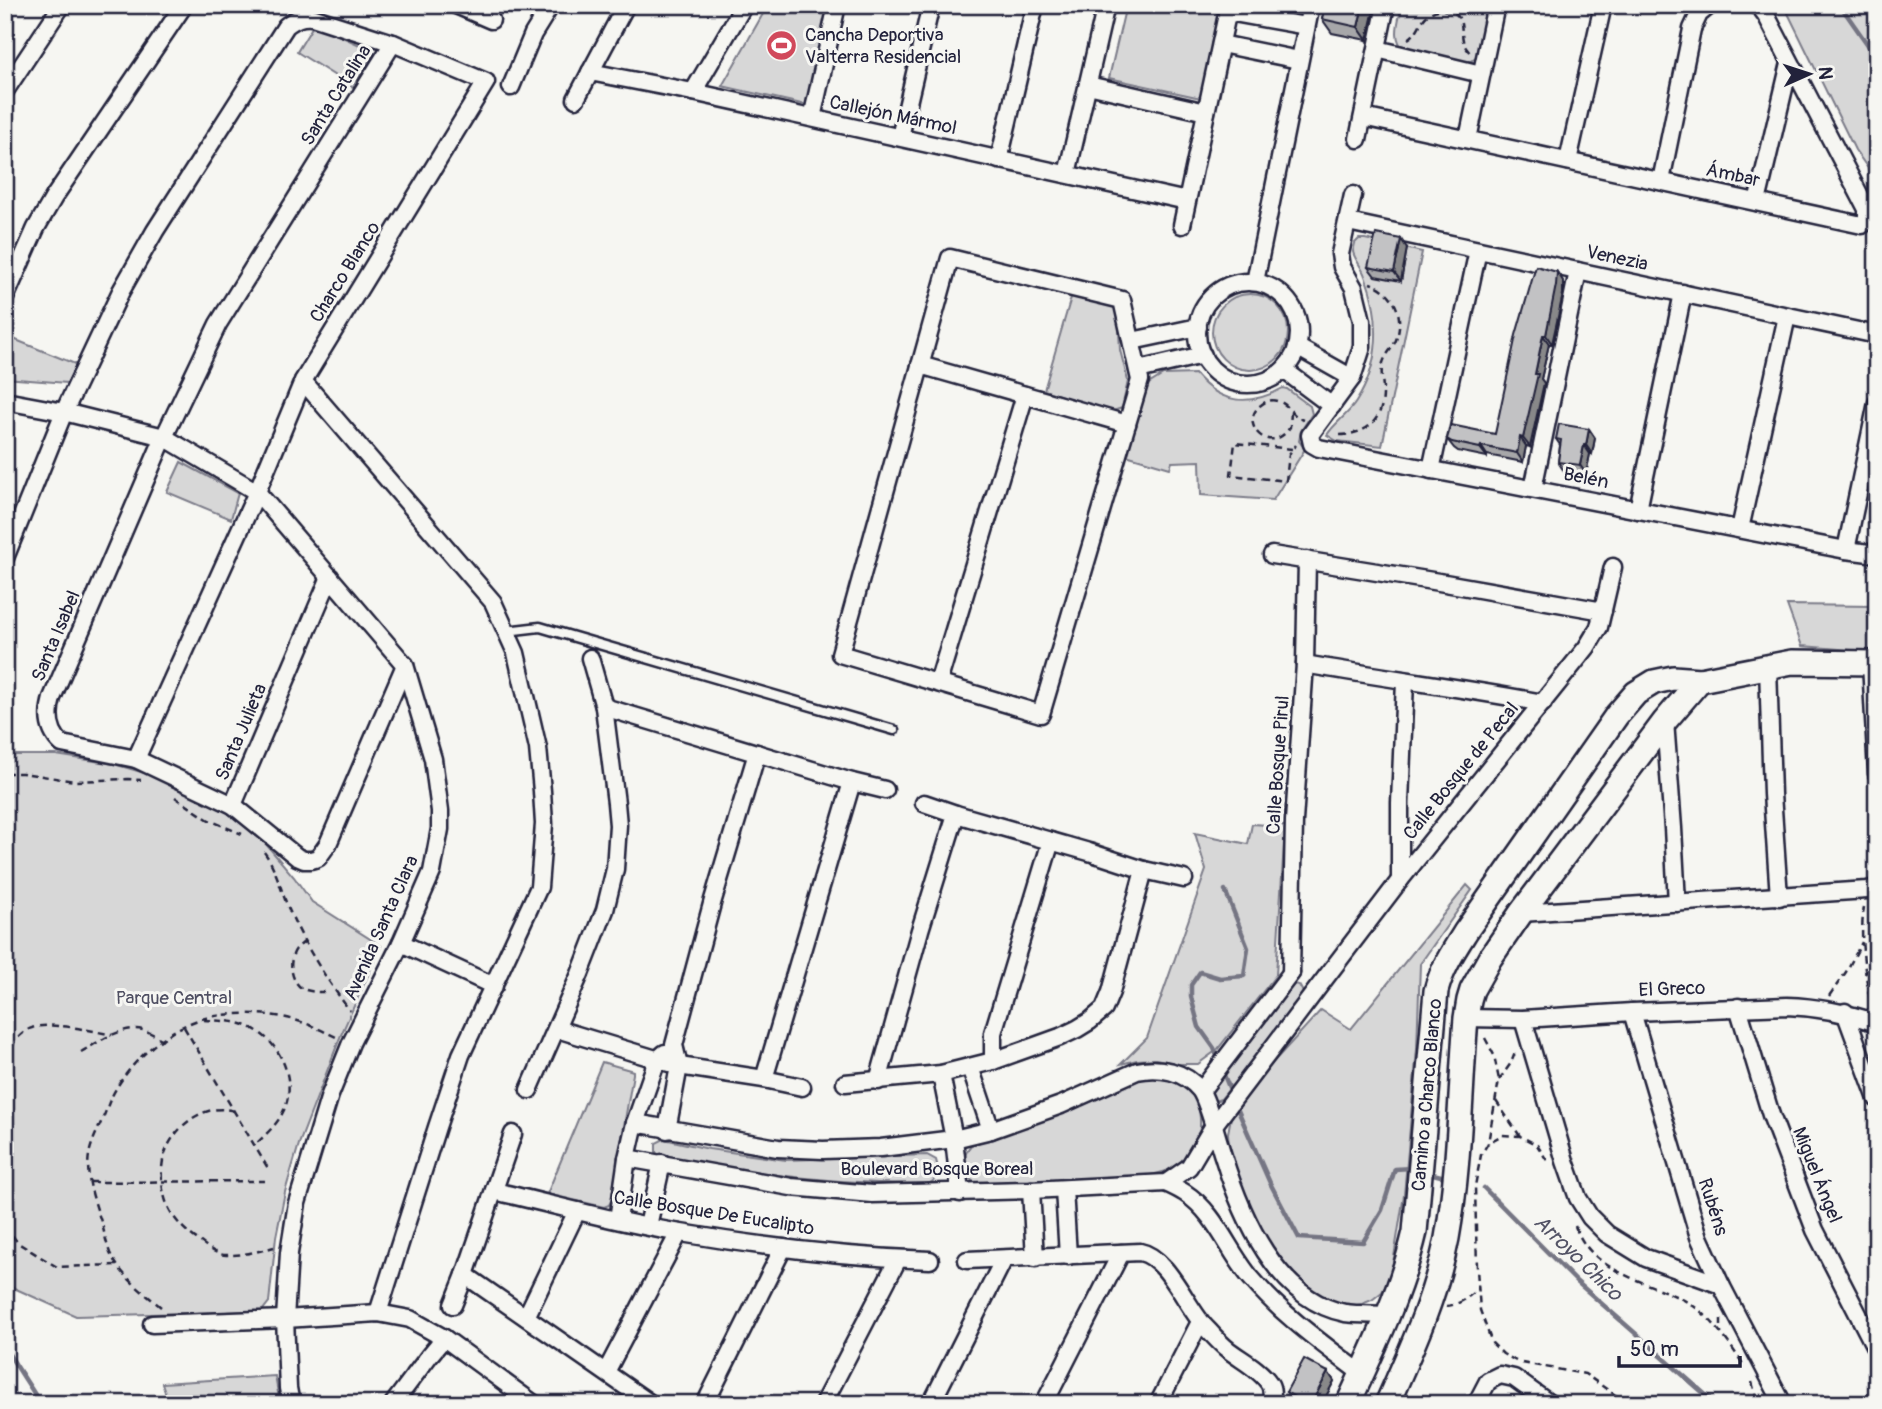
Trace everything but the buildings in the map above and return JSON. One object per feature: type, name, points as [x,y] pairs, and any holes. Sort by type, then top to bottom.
[{"type":"street","points":[[5,91],[62,5]]},
{"type":"street","points":[[5,298],[36,228],[54,197],[184,5]]},
{"type":"street","points":[[456,5],[491,20]]},
{"type":"street","points":[[511,88],[533,34],[551,5]]},
{"type":"street","points":[[576,99],[626,5]]},
{"type":"street","points":[[694,92],[744,5]]},
{"type":"street","points":[[813,118],[837,5]]},
{"type":"street","points":[[900,138],[931,5]]},
{"type":"street","points":[[999,160],[1035,5]]},
{"type":"street","points":[[1067,174],[1106,5]]},
{"type":"street","points":[[1255,282],[1311,5]]},
{"type":"street","points":[[1358,139],[1386,5]]},
{"type":"street","points":[[1468,139],[1496,5]]},
{"type":"street","points":[[1568,161],[1603,5]]},
{"type":"street","points":[[1661,181],[1692,29],[1699,14],[1710,5]]},
{"type":"street","points":[[1182,225],[1228,9],[1306,26]]},
{"type":"street","name":"Ámbar","points":[[1363,117],[1862,225],[1867,220],[1867,209],[1761,10]]},
{"type":"street","name":"Santa Catalina","points":[[5,558],[64,412],[121,291],[155,231],[279,35],[286,26],[304,16],[393,43],[218,324],[164,437]]},
{"type":"street","name":"Charco Blanco","points":[[257,492],[303,381],[486,82],[393,43]]},
{"type":"street","points":[[1221,44],[1298,60]]},
{"type":"street","points":[[1377,49],[1481,74]]},
{"type":"street","points":[[1757,202],[1790,63]]},
{"type":"street","name":"Callejón Mármol","points":[[590,72],[694,92],[1187,201]]},
{"type":"street","points":[[1088,85],[1206,112]]},
{"type":"street","points":[[1284,370],[1332,406],[1352,378],[1362,347],[1362,321],[1354,288],[1342,267],[1340,254],[1353,195]]},
{"type":"street","name":"Venezia","points":[[1348,222],[1877,335]]},
{"type":"street","points":[[1431,470],[1478,250]]},
{"type":"street","points":[[950,258],[1122,300],[1140,380],[1041,714],[840,654],[920,365],[950,258]]},
{"type":"street","points":[[1533,489],[1578,271]]},
{"type":"street","points":[[1255,282],[1272,287],[1291,305],[1298,321],[1297,347],[1284,370],[1269,380],[1243,384],[1226,379],[1211,368],[1199,345],[1198,327],[1203,310],[1213,295],[1237,283],[1255,282]]},
{"type":"street","points":[[1638,510],[1683,293]]},
{"type":"street","points":[[1740,529],[1787,316]]},
{"type":"street","points":[[1132,341],[1198,327]]},
{"type":"street","points":[[1297,347],[1352,378]]},
{"type":"street","points":[[1138,370],[1203,355]]},
{"type":"street","points":[[920,365],[1127,424]]},
{"type":"street","points":[[303,381],[493,602],[516,653],[538,748],[544,824],[539,887],[461,1055],[378,1313]]},
{"type":"street","points":[[938,683],[1025,395]]},
{"type":"street","name":"Avenida Santa Clara","points":[[5,401],[64,412],[164,437],[257,492],[405,665],[433,759],[440,811],[432,872],[401,943],[351,1044],[330,1096],[298,1203],[291,1242],[285,1319],[291,1404]]},
{"type":"street","points":[[1846,550],[1877,403]]},
{"type":"street","name":"Belén","points":[[1332,406],[1310,435],[1312,444],[1319,448],[1877,554]]},
{"type":"street","name":"Santa Isabel","points":[[136,759],[62,744],[51,729],[49,709],[164,437]]},
{"type":"street","points":[[233,804],[136,759],[257,492]]},
{"type":"street","points":[[1272,555],[1603,611]]},
{"type":"street","name":"Calle Bosque Pirul","points":[[1291,973],[1294,821],[1305,664],[1307,560]]},
{"type":"street","name":"Calle Bosque de Pecal","points":[[1317,989],[1400,880],[1587,647],[1600,627],[1613,567]]},
{"type":"street","name":"Santa Julieta","points":[[330,577],[233,804],[297,857],[311,860],[318,858],[328,844],[405,665]]},
{"type":"street","points":[[529,1090],[605,910],[615,869],[618,825],[604,708],[590,659]]},
{"type":"street","name":"Camino a Charco Blanco","points":[[1348,1404],[1388,1315],[1408,1261],[1415,1232],[1436,991],[1448,959],[1617,715],[1636,693],[1654,682],[1673,678],[1700,680],[1792,662],[1874,663]]},
{"type":"street","points":[[1874,663],[1877,774]]},
{"type":"street","points":[[1305,664],[1459,687],[1543,703]]},
{"type":"street","points":[[1768,666],[1779,897]]},
{"type":"street","name":"Camino a Charco Blanco","points":[[1387,1404],[1429,1307],[1447,1239],[1456,1168],[1466,1018],[1472,990],[1521,912],[1665,720],[1700,680]]},
{"type":"street","points":[[1400,880],[1399,803],[1405,681]]},
{"type":"street","points":[[604,708],[885,790]]},
{"type":"street","points":[[1665,720],[1677,903]]},
{"type":"street","points":[[667,1130],[678,1066],[674,1045],[713,900],[757,753]]},
{"type":"street","points":[[764,1079],[852,782]]},
{"type":"street","points":[[924,803],[1144,870],[1184,878]]},
{"type":"street","points":[[878,1081],[956,814]]},
{"type":"street","points":[[993,1061],[993,1033],[1051,841]]},
{"type":"street","points":[[845,1083],[941,1074],[970,1067],[1060,1037],[1090,1021],[1104,1009],[1111,992],[1144,870]]},
{"type":"street","points":[[1521,912],[1779,897],[1872,888]]},
{"type":"street","points":[[401,943],[494,986]]},
{"type":"street","points":[[1362,1374],[1302,1329],[1272,1300],[1251,1278],[1201,1206],[1186,1193],[1166,1183],[1189,1167],[1214,1125],[1317,989],[1291,973],[1201,1091],[1214,1125],[1233,1189],[1244,1215],[1262,1248],[1284,1277],[1308,1296],[1330,1308],[1345,1312],[1388,1315]]},
{"type":"street","name":"El Greco","points":[[1466,1018],[1523,1019],[1787,1006],[1845,1012],[1875,1022]]},
{"type":"street","name":"Miguel Ángel","points":[[1738,1007],[1771,1115],[1815,1230],[1877,1351]]},
{"type":"street","name":"Rubéns","points":[[1632,1012],[1699,1237],[1783,1404]]},
{"type":"street","points":[[1845,1012],[1877,1099]]},
{"type":"street","points":[[1523,1019],[1565,1161],[1578,1198],[1590,1217],[1607,1234],[1646,1258],[1721,1285]]},
{"type":"street","points":[[557,1029],[678,1066],[802,1087]]},
{"type":"street","points":[[618,1220],[635,1123],[657,1060],[674,1045]]},
{"type":"street","points":[[970,1067],[991,1130]]},
{"type":"street","name":"Boulevard Bosque Boreal","points":[[635,1123],[778,1148],[881,1148],[954,1139],[991,1130],[1061,1105],[1137,1070],[1150,1068],[1176,1072],[1201,1091]]},
{"type":"street","points":[[941,1074],[954,1139],[960,1193]]},
{"type":"street","points":[[453,1305],[513,1134]]},
{"type":"street","name":"Boulevard Bosque Boreal","points":[[627,1157],[791,1187],[872,1194],[960,1193],[1166,1183]]},
{"type":"street","points":[[648,1226],[662,1163]]},
{"type":"street","points":[[1064,1189],[1069,1256]]},
{"type":"street","points":[[1031,1190],[1035,1258]]},
{"type":"street","name":"Calle Bosque De Eucalipto","points":[[494,1191],[679,1233],[783,1248],[930,1260]]},
{"type":"street","points":[[526,1317],[577,1210]]},
{"type":"street","points":[[1415,1232],[1447,1239]]},
{"type":"street","points":[[606,1372],[679,1233]]},
{"type":"street","points":[[705,1404],[783,1248]]},
{"type":"street","points":[[967,1260],[1140,1252],[1150,1254],[1174,1282],[1200,1322],[1224,1347],[1269,1383],[1272,1391],[1271,1404]]},
{"type":"street","points":[[1044,1404],[1121,1253]]},
{"type":"street","points":[[823,1404],[898,1259]]},
{"type":"street","points":[[931,1404],[1004,1259]]},
{"type":"street","points":[[465,1275],[651,1404]]},
{"type":"street","points":[[152,1324],[378,1313],[410,1319],[444,1338],[534,1404]]},
{"type":"street","points":[[1158,1404],[1200,1322]]},
{"type":"street","points":[[393,1404],[444,1338]]},
{"type":"street","points":[[1476,1404],[1488,1381],[1500,1375],[1514,1378],[1550,1404]]},
{"type":"lane","points":[[506,631],[540,627],[894,730]]},
{"type":"path","points":[[1405,40],[1413,36],[1423,19],[1431,12],[1445,8],[1457,16],[1463,28],[1464,44],[1475,57]]},
{"type":"path","points":[[1334,435],[1354,434],[1369,427],[1374,421],[1384,392],[1383,361],[1395,343],[1399,330],[1398,310],[1393,301],[1378,285],[1367,282]]},
{"type":"path","points":[[1291,412],[1290,427],[1281,438],[1264,438],[1254,426],[1257,408],[1266,401],[1273,400],[1281,402],[1291,412],[1298,419],[1310,420]]},
{"type":"path","points":[[1292,449],[1235,443],[1231,475],[1286,481],[1289,454],[1301,441]]},
{"type":"path","points":[[5,773],[75,781],[141,780]]},
{"type":"path","points":[[167,792],[209,820],[250,839]]},
{"type":"path","points":[[262,850],[322,972],[360,1026]]},
{"type":"path","points":[[1872,888],[1862,923],[1862,942],[1865,974],[1875,1022]]},
{"type":"path","points":[[305,941],[295,950],[292,975],[303,990],[326,992]]},
{"type":"path","points":[[1819,1008],[1846,972],[1862,942]]},
{"type":"path","points":[[1865,974],[1875,961]]},
{"type":"path","points":[[1870,968],[1877,975]]},
{"type":"path","points":[[180,1323],[118,1265],[111,1254],[93,1196],[88,1172],[89,1155],[112,1096],[135,1063],[163,1040],[199,1020],[227,1015],[268,1015],[300,1021],[351,1044]]},
{"type":"path","points":[[1466,1018],[1484,1036],[1494,1055],[1499,1080],[1488,1143]]},
{"type":"path","points":[[199,1020],[227,1021],[249,1026],[265,1036],[281,1056],[288,1081],[285,1110],[254,1146]]},
{"type":"path","points":[[5,1143],[10,1057],[16,1039],[32,1027],[52,1026],[87,1029],[112,1035]]},
{"type":"path","points":[[184,1027],[269,1170]]},
{"type":"path","points":[[81,1052],[112,1035],[133,1029],[146,1030],[163,1040]]},
{"type":"path","points":[[1495,1100],[1520,1136]]},
{"type":"path","points":[[234,1111],[205,1111],[184,1125],[164,1157],[164,1195],[179,1225],[215,1252],[225,1255],[255,1252],[291,1242]]},
{"type":"path","points":[[90,1182],[266,1181]]},
{"type":"path","points":[[1475,1186],[1480,1310],[1492,1343],[1503,1354],[1518,1362],[1585,1374],[1628,1404]]},
{"type":"path","points":[[5,1226],[18,1243],[57,1267],[118,1265]]},
{"type":"path","points":[[1429,1307],[1451,1306],[1468,1299],[1478,1288]]},
{"type":"green space","name":"Cancha Deportiva Valterra Residencial","points":[[768,5],[829,5],[806,105],[722,86]]},
{"type":"green space","points":[[1126,5],[1221,5],[1201,98],[1109,78]]},
{"type":"green space","points":[[1402,5],[1490,5],[1479,54],[1471,61],[1463,62],[1405,50],[1397,35]]},
{"type":"green space","points":[[1784,5],[1877,5],[1877,181],[1855,150]]},
{"type":"green space","points":[[314,24],[375,52],[353,87],[297,52]]},
{"type":"green space","points":[[1359,239],[1422,252],[1382,446],[1337,441],[1327,435],[1356,402],[1370,372],[1374,356],[1374,308],[1365,276],[1353,252]]},
{"type":"green space","points":[[1072,294],[1115,306],[1118,312],[1120,350],[1128,381],[1122,408],[1110,412],[1044,390]]},
{"type":"green space","points":[[1250,294],[1265,297],[1277,305],[1285,317],[1288,332],[1285,347],[1277,359],[1265,367],[1250,370],[1235,367],[1223,359],[1215,347],[1212,332],[1215,317],[1223,305],[1235,297]]},
{"type":"green space","points":[[11,338],[80,366],[67,383],[5,378],[5,350]]},
{"type":"green space","points":[[1195,374],[1215,392],[1225,397],[1247,400],[1283,388],[1310,406],[1312,414],[1301,431],[1299,441],[1305,449],[1273,500],[1201,495],[1200,461],[1172,462],[1170,468],[1126,455],[1147,385],[1163,375]]},
{"type":"green space","points":[[181,462],[238,493],[231,519],[167,492]]},
{"type":"green space","points":[[1787,605],[1877,606],[1877,652],[1802,646]]},
{"type":"green space","name":"Parque Central","points":[[56,755],[114,764],[158,777],[229,810],[265,843],[312,902],[381,946],[341,1035],[299,1144],[276,1237],[269,1302],[262,1311],[76,1316],[5,1284],[5,757]]},
{"type":"green space","points":[[1252,824],[1285,826],[1276,975],[1217,1050],[1198,1064],[1178,1064],[1156,1059],[1121,1064],[1147,1038],[1206,870],[1195,833],[1248,844]]},
{"type":"green space","points":[[1467,885],[1472,890],[1420,964],[1417,1049],[1404,1195],[1391,1276],[1382,1292],[1372,1300],[1352,1306],[1332,1303],[1295,1277],[1266,1242],[1236,1177],[1229,1149],[1231,1117],[1237,1102],[1321,1010],[1351,1029]]},
{"type":"green space","points":[[1295,984],[1302,990],[1302,1000],[1221,1099],[1211,1100],[1208,1087],[1290,985]]},
{"type":"green space","points":[[602,1062],[633,1071],[611,1201],[604,1207],[547,1194]]},
{"type":"green space","points":[[1142,1076],[1174,1079],[1192,1092],[1197,1102],[1200,1114],[1198,1138],[1195,1149],[1181,1165],[1150,1175],[996,1186],[979,1184],[965,1172],[965,1155],[971,1145],[1057,1116]]},
{"type":"green space","points":[[664,1139],[709,1149],[786,1160],[927,1155],[936,1160],[939,1172],[928,1184],[875,1183],[769,1174],[658,1155],[656,1143]]},
{"type":"green space","points":[[275,1376],[280,1404],[169,1404],[162,1383]]},
{"type":"waterway","points":[[1840,5],[1877,58]]},
{"type":"waterway","points":[[1217,1056],[1199,1027],[1191,997],[1191,985],[1200,972],[1220,978],[1244,976],[1248,948],[1225,890]]},
{"type":"waterway","points":[[1224,1075],[1230,1090]]},
{"type":"waterway","name":"Arroyo Chico","points":[[1236,1106],[1270,1183],[1299,1238],[1363,1242],[1382,1210],[1395,1169],[1411,1168]]},
{"type":"waterway","points":[[1429,1173],[1445,1177]]},
{"type":"waterway","name":"Arroyo Chico","points":[[1484,1188],[1577,1282],[1716,1404]]},
{"type":"waterway","points":[[5,1348],[41,1404]]},
{"type":"place","name":"Cancha Deportiva Valterra Residencial","points":[[782,46]]}]
